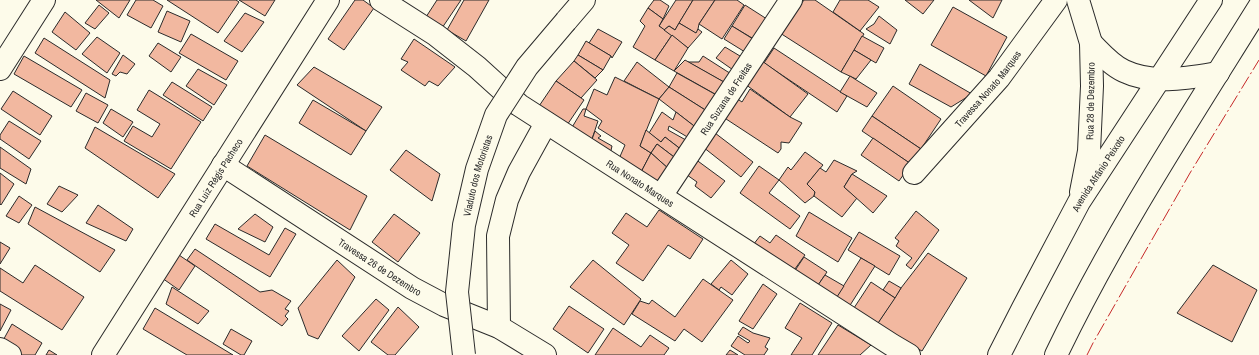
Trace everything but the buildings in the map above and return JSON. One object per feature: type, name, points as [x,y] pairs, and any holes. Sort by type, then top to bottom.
[{"type":"main road","points":[[0,69],[44,0]]},
{"type":"main road","name":"Rua Luiz Régis Pacheco","points":[[104,355],[328,0]]},
{"type":"main road","name":"Rua Nonato Marques","points":[[381,0],[436,35],[478,67],[519,105],[661,196],[895,352]]},
{"type":"main road","name":"Viaduto dos Motoristas","points":[[464,355],[457,292],[464,225],[476,169],[496,114],[527,67],[584,0]]},
{"type":"main road","name":"Rua Suzana de Freitas","points":[[661,196],[791,0]]},
{"type":"main road","name":"Travessa Nonato Marques","points":[[914,173],[999,78],[1056,0]]},
{"type":"main road","name":"Rua 28 de Dezembro","points":[[1078,0],[1091,43],[1092,86],[1089,151],[1079,202]]},
{"type":"main road","name":"Avenida Afrânio Peixoto","points":[[999,355],[1079,202],[1211,0]]},
{"type":"main road","points":[[1056,355],[1123,227],[1259,7]]},
{"type":"main road","points":[[1091,43],[1107,59],[1123,70],[1139,77],[1159,79],[1180,78],[1218,73]]},
{"type":"main road","points":[[499,327],[498,236],[507,200],[519,172],[546,123]]},
{"type":"main road","name":"Travessa 26 de Dezembro","points":[[223,165],[412,288],[444,305],[499,327],[545,355]]},
{"type":"main road","points":[[0,349],[10,355]]},
{"type":"power","points":[[1087,355],[1190,173],[1259,60]]}]
